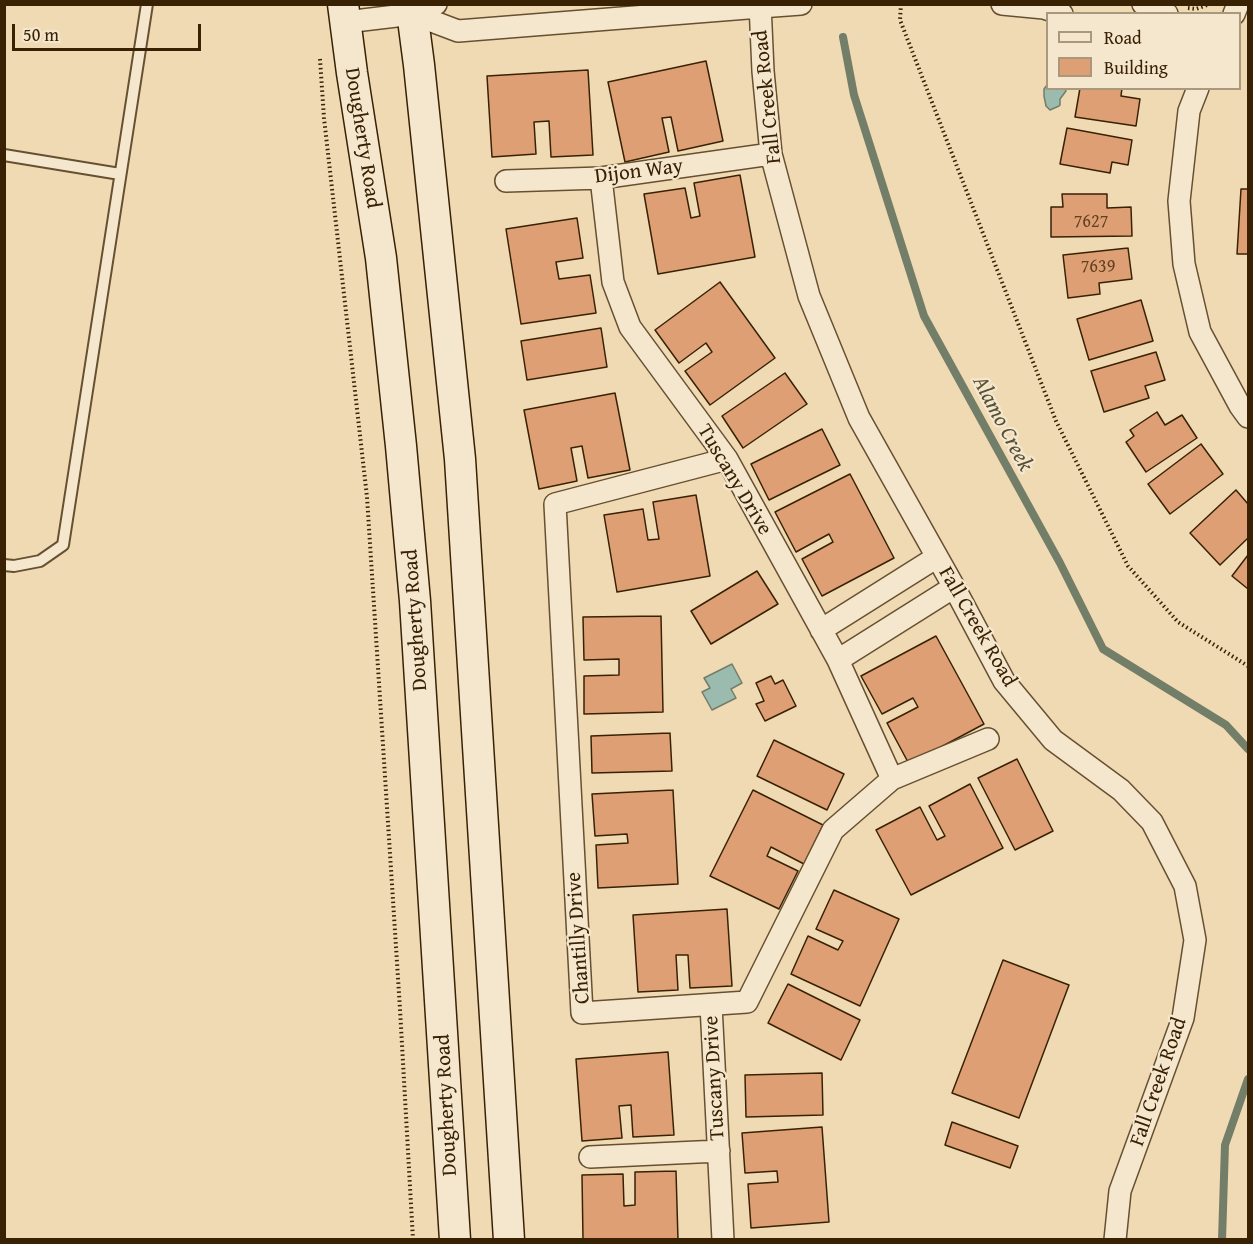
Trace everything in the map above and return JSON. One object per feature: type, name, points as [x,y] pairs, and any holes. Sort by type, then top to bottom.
[{"type":"main road","points":[[420,8],[460,459],[509,1239]]},
{"type":"main road","name":"Dougherty Road","points":[[345,13],[381,258],[404,470],[415,601],[455,1239]]},
{"type":"street","points":[[345,13],[420,8],[458,32],[760,5],[801,4]]},
{"type":"street","points":[[1002,4],[1044,8],[1056,12]]},
{"type":"street","points":[[1143,4],[1175,10]]},
{"type":"street","name":"Fall Creek Road","points":[[760,5],[763,71],[771,154],[809,297],[859,418],[1004,681],[1053,740],[1121,790],[1152,822],[1185,886],[1195,940],[1183,1018],[1120,1191],[1115,1239]]},
{"type":"street","points":[[1197,90],[1189,111],[1179,201],[1184,264],[1200,332],[1248,417]]},
{"type":"street","name":"Dijon Way","points":[[506,181],[601,177],[771,154]]},
{"type":"street","name":"Tuscany Drive","points":[[601,177],[613,282],[630,327],[727,459],[837,660],[892,779]]},
{"type":"street","name":"Chantilly Drive","points":[[727,459],[555,504],[582,1013],[747,1002],[832,830],[892,779],[988,739]]},
{"type":"street","points":[[821,630],[937,557]]},
{"type":"street","points":[[837,660],[954,587]]},
{"type":"street","name":"Tuscany Drive","points":[[711,1005],[723,1239]]},
{"type":"street","name":"Tuscany Drive","points":[[590,1156],[719,1151]]},
{"type":"lane","points":[[4,564],[14,566],[40,561],[63,545],[147,4]]},
{"type":"lane","points":[[4,154],[120,174]]},
{"type":"path","points":[[901,4],[900,20],[1056,421],[1128,566],[1178,622],[1248,666]]},
{"type":"path","points":[[1175,10],[1196,9],[1210,4]]},
{"type":"path","points":[[320,56],[324,118],[367,497],[413,1239]]},
{"type":"shaded area","points":[[1046,86],[1046,90],[1066,90],[1060,99],[1060,105],[1050,110],[1046,106],[1044,89]]},
{"type":"shaded area","points":[[732,664],[742,683],[731,689],[736,698],[712,710],[702,692],[710,688],[704,678]]},
{"type":"building","points":[[706,61],[723,141],[678,151],[671,117],[662,118],[669,152],[625,162],[608,82]]},
{"type":"building","points":[[588,70],[593,155],[551,157],[549,121],[534,122],[536,154],[492,157],[487,76]]},
{"type":"building","points":[[1080,90],[1122,90],[1121,96],[1140,99],[1136,126],[1075,117]]},
{"type":"building","points":[[1067,128],[1132,140],[1128,165],[1112,162],[1110,173],[1060,164]]},
{"type":"building","points":[[740,175],[755,257],[658,274],[644,194],[685,188],[691,218],[700,216],[694,183]]},
{"type":"building","points":[[1241,189],[1248,189],[1248,254],[1237,254]]},
{"type":"building","points":[[1062,194],[1107,194],[1107,208],[1131,207],[1132,236],[1051,237],[1051,207],[1063,207]]},
{"type":"building","points":[[577,218],[583,258],[556,262],[559,279],[590,275],[596,313],[521,324],[506,229]]},
{"type":"building","points":[[1128,248],[1132,279],[1099,283],[1100,294],[1068,298],[1063,255]]},
{"type":"building","points":[[720,282],[775,358],[710,405],[685,371],[712,352],[706,343],[679,363],[655,330]]},
{"type":"building","points":[[1141,300],[1153,341],[1089,360],[1077,319]]},
{"type":"building","points":[[601,328],[607,367],[527,380],[521,341]]},
{"type":"building","points":[[1156,352],[1165,380],[1145,386],[1149,398],[1104,412],[1091,371]]},
{"type":"building","points":[[785,373],[807,404],[743,448],[722,416]]},
{"type":"building","points":[[615,393],[630,470],[588,478],[582,446],[571,448],[577,481],[539,489],[524,410]]},
{"type":"building","points":[[1157,412],[1165,425],[1182,415],[1197,438],[1146,472],[1126,442],[1134,436],[1130,430]]},
{"type":"building","points":[[822,429],[840,465],[769,500],[751,464]]},
{"type":"building","points":[[1201,444],[1223,474],[1170,514],[1148,484]]},
{"type":"building","points":[[850,474],[894,558],[822,596],[802,559],[833,542],[829,534],[796,552],[775,512]]},
{"type":"building","points":[[1236,490],[1248,504],[1248,538],[1220,565],[1190,533]]},
{"type":"building","points":[[696,495],[710,576],[617,592],[604,515],[643,509],[648,540],[659,539],[653,502]]},
{"type":"building","points":[[1248,555],[1248,589],[1232,576]]},
{"type":"building","points":[[757,571],[778,604],[711,644],[691,611]]},
{"type":"building","points":[[661,616],[663,712],[584,714],[584,676],[619,675],[619,659],[584,660],[583,617]]},
{"type":"building","points":[[936,636],[984,724],[909,764],[887,723],[918,707],[913,698],[882,714],[861,676]]},
{"type":"building","points":[[771,676],[775,684],[783,680],[796,706],[765,721],[756,704],[764,701],[756,683]]},
{"type":"building","points":[[670,733],[672,771],[592,773],[591,736]]},
{"type":"building","points":[[774,740],[844,774],[827,810],[757,776]]},
{"type":"building","points":[[1017,759],[1053,831],[1015,850],[978,778]]},
{"type":"building","points":[[970,784],[1003,848],[911,895],[876,830],[920,807],[937,840],[945,836],[929,806]]},
{"type":"building","points":[[673,790],[678,884],[598,888],[596,845],[628,843],[627,834],[595,836],[592,794]]},
{"type":"building","points":[[753,790],[823,825],[804,864],[771,847],[767,856],[798,871],[779,909],[710,876]]},
{"type":"building","points":[[834,890],[899,919],[860,1006],[791,974],[808,936],[838,950],[843,941],[816,929]]},
{"type":"building","points":[[727,909],[732,986],[690,988],[688,955],[676,955],[678,990],[638,992],[633,915]]},
{"type":"building","points":[[1003,960],[1069,985],[1019,1118],[952,1093]]},
{"type":"building","points":[[788,984],[860,1020],[841,1060],[768,1023]]},
{"type":"building","points":[[668,1052],[674,1135],[633,1137],[631,1105],[619,1106],[622,1138],[582,1141],[576,1059]]},
{"type":"building","points":[[822,1073],[823,1115],[746,1117],[745,1075]]},
{"type":"building","points":[[952,1122],[1018,1146],[1010,1168],[945,1145]]},
{"type":"building","points":[[822,1127],[829,1222],[751,1228],[748,1184],[778,1182],[777,1171],[745,1173],[742,1133]]},
{"type":"building","points":[[676,1171],[678,1240],[583,1240],[582,1175],[623,1174],[624,1206],[635,1205],[635,1172]]},
{"type":"waterway","name":"Alamo Creek","points":[[843,37],[854,95],[924,316],[1060,563],[1103,649],[1226,725],[1248,749]]},
{"type":"waterway","name":"Alamo Creek","points":[[1222,1240],[1225,1145],[1248,1079]]}]
